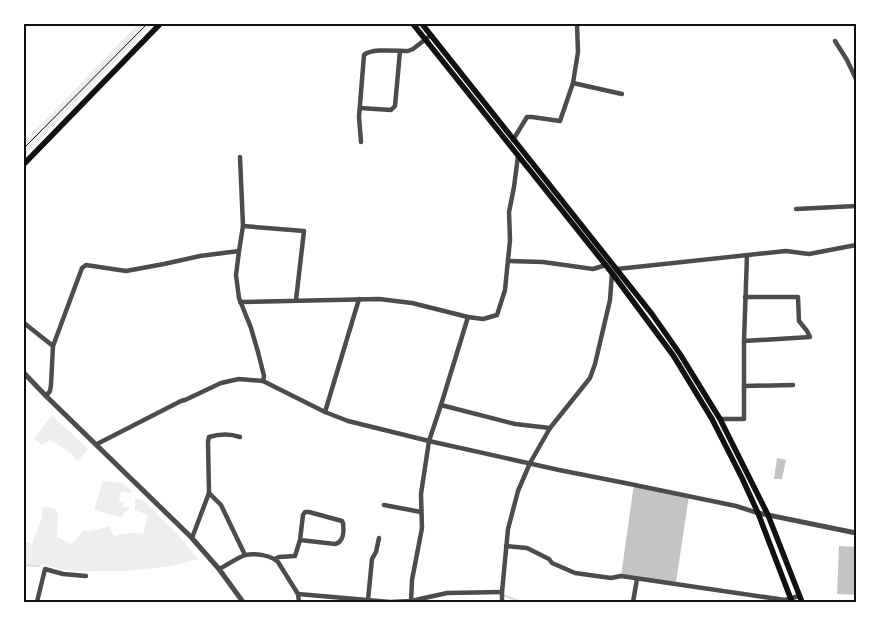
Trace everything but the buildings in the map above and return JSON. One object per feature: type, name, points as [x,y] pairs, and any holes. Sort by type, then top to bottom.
[{"type":"main road","points":[[24,164],[160,24]]},
{"type":"main road","points":[[413,24],[606,265],[673,355],[712,419],[742,478],[758,513],[792,600]]},
{"type":"main road","points":[[422,24],[617,269],[680,354],[720,419],[768,515],[800,599]]},
{"type":"street","points":[[512,148],[513,138],[527,117],[560,122],[572,83],[578,52],[577,24]]},
{"type":"street","points":[[361,142],[359,117],[364,55],[367,52],[374,51],[408,51],[431,35]]},
{"type":"street","points":[[835,41],[848,60],[856,78]]},
{"type":"street","points":[[360,108],[391,110],[394,108],[400,51]]},
{"type":"street","points":[[572,83],[622,94]]},
{"type":"street","points":[[240,302],[379,299],[412,302],[483,319],[497,315],[505,290],[510,240],[509,212],[518,156]]},
{"type":"street","points":[[240,157],[243,226],[236,275],[240,302],[252,328],[264,380]]},
{"type":"street","points":[[796,209],[856,206]]},
{"type":"street","points":[[243,226],[304,231],[296,300]]},
{"type":"street","points":[[617,269],[786,251],[809,254],[856,245]]},
{"type":"street","points":[[46,396],[50,391],[51,385],[53,346],[82,268],[86,265],[126,271],[200,256],[239,251]]},
{"type":"street","points":[[720,419],[744,419],[747,256]]},
{"type":"street","points":[[508,260],[543,262],[593,269],[606,265]]},
{"type":"street","points":[[502,602],[508,529],[518,491],[530,463],[550,428],[590,378],[610,300],[612,274]]},
{"type":"street","points":[[744,341],[810,337],[799,322],[798,297],[745,297]]},
{"type":"street","points":[[325,412],[359,299]]},
{"type":"street","points":[[411,602],[412,580],[422,528],[421,494],[428,441],[468,316]]},
{"type":"street","points":[[24,323],[53,346]]},
{"type":"street","points":[[24,373],[192,538],[219,569],[243,602]]},
{"type":"street","points":[[97,444],[181,401],[221,383],[239,379],[264,380],[325,412],[348,421],[559,470],[736,506],[758,513],[856,533]]},
{"type":"street","points":[[744,386],[793,385]]},
{"type":"street","points":[[441,405],[515,424],[550,428]]},
{"type":"street","points":[[192,538],[210,493],[209,437],[233,435],[240,437]]},
{"type":"street","points":[[210,493],[221,505],[245,556]]},
{"type":"street","points":[[384,505],[421,512]]},
{"type":"street","points":[[219,569],[245,556],[255,555],[275,559],[296,556],[305,512],[342,521],[343,523],[342,540],[339,543],[300,540]]},
{"type":"street","points":[[368,600],[372,559],[376,552],[379,538]]},
{"type":"street","points":[[506,546],[527,548],[549,559],[552,564],[576,573],[610,578],[621,576],[637,578],[785,600],[800,599]]},
{"type":"street","points":[[275,559],[298,594],[299,602]]},
{"type":"street","points":[[37,602],[45,568],[63,574],[86,576]]},
{"type":"street","points":[[633,602],[637,578]]},
{"type":"street","points":[[298,594],[411,602],[447,594],[502,592]]},
{"type":"path","points":[[24,148],[147,24]]},
{"type":"shaded area","points":[[138,24],[152,24],[24,156],[24,142]]},
{"type":"shaded area","points":[[52,415],[88,449],[78,461],[71,453],[50,440],[42,445],[34,439]]},
{"type":"shaded area","points":[[103,481],[122,483],[132,491],[132,493],[121,492],[119,502],[123,503],[123,507],[130,507],[120,517],[94,510]]},
{"type":"shaded area","points":[[135,498],[143,500],[180,537],[198,559],[171,566],[127,571],[72,571],[24,563],[24,541],[32,544],[41,520],[43,507],[54,508],[58,514],[57,537],[72,544],[83,531],[91,531],[109,526],[114,536],[131,533],[143,534],[148,515],[135,510]]},
{"type":"waterway","points":[[24,565],[39,566]]},
{"type":"waterway","points":[[503,595],[521,602]]}]
